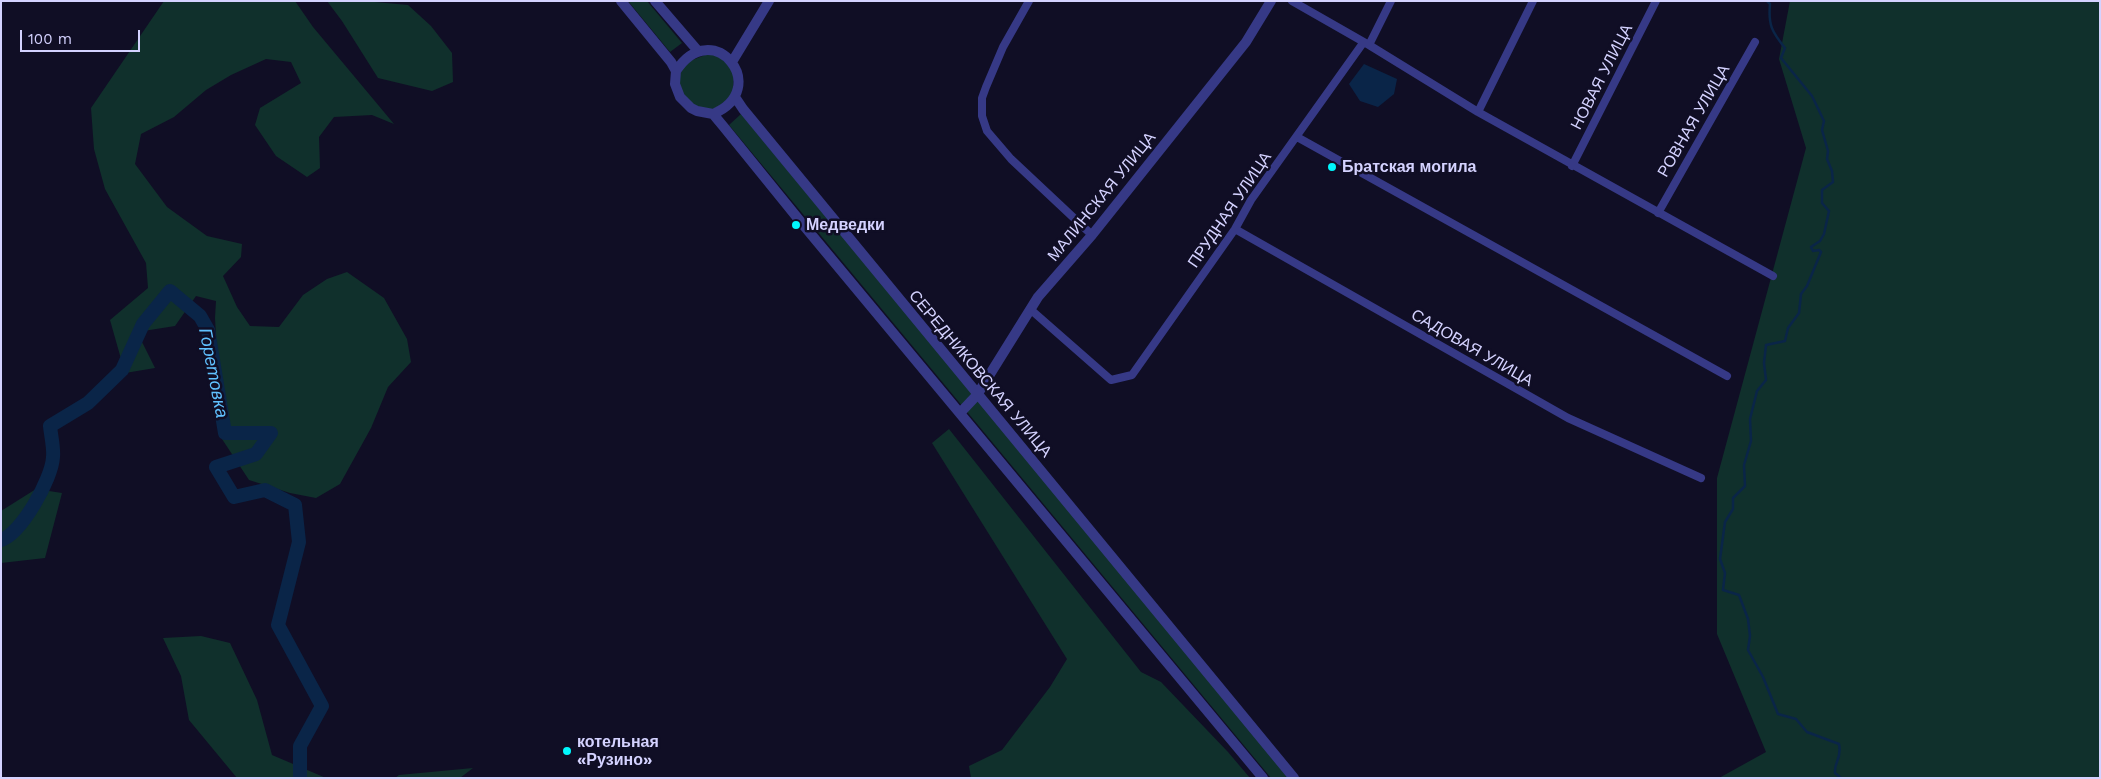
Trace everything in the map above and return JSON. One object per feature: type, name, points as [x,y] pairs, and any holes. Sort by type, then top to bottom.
[{"type":"street","points":[[621,1],[676,71]]},
{"type":"street","points":[[655,1],[691,46],[698,51]]},
{"type":"street","points":[[1029,1],[1003,47],[986,87],[982,98],[982,116],[987,131],[1011,160],[1092,235]]},
{"type":"street","name":"МАЛИНСКАЯ УЛИЦА","points":[[960,413],[977,395],[1030,309],[1092,235],[1246,42],[1271,1]]},
{"type":"street","points":[[1292,1],[1572,166],[1773,276]]},
{"type":"street","name":"ПРУДНАЯ УЛИЦА","points":[[1030,309],[1110,380],[1132,375],[1235,229],[1251,200],[1366,44],[1391,1]]},
{"type":"street","points":[[1478,112],[1533,1]]},
{"type":"street","name":"НОВАЯ УЛИЦА","points":[[1572,166],[1656,1]]},
{"type":"street","points":[[732,62],[768,3]]},
{"type":"street","name":"РОВНАЯ УЛИЦА","points":[[1658,213],[1754,42]]},
{"type":"street","points":[[714,50],[732,62],[738,76],[739,84],[735,97],[723,110],[713,114],[705,114],[691,108],[680,97],[675,84],[676,71],[686,57],[698,51],[714,50]]},
{"type":"street","name":"СЕРЕДНИКОВСКАЯ УЛИЦА","points":[[735,97],[743,110],[1294,778]]},
{"type":"street","points":[[713,114],[1263,778]]},
{"type":"street","points":[[1297,137],[1727,376]]},
{"type":"street","name":"САДОВАЯ УЛИЦА","points":[[1235,229],[1568,418],[1701,478]]},
{"type":"green space","points":[[164,1],[295,1],[313,27],[394,124],[372,115],[334,117],[319,137],[320,168],[307,177],[276,156],[255,125],[260,108],[301,83],[291,62],[266,59],[231,75],[206,90],[174,117],[141,134],[135,164],[167,207],[207,236],[242,244],[241,257],[223,276],[237,307],[250,326],[279,327],[303,295],[327,279],[347,272],[384,298],[407,339],[411,362],[388,387],[371,428],[340,484],[316,498],[290,493],[249,480],[222,439],[215,318],[216,301],[196,296],[175,326],[137,332],[155,368],[125,373],[110,320],[148,288],[146,263],[105,189],[94,149],[91,108]]},
{"type":"green space","points":[[327,1],[364,1],[408,5],[431,26],[452,53],[453,82],[432,91],[378,78]]},
{"type":"green space","points":[[628,1],[647,1],[682,43],[670,52]]},
{"type":"green space","points":[[1790,1],[2100,1],[2100,778],[1719,778],[1766,752],[1717,634],[1717,478],[1806,148],[1779,59]]},
{"type":"green space","points":[[710,53],[720,56],[734,73],[733,94],[715,108],[706,109],[685,100],[678,79],[685,63]]},
{"type":"green space","points":[[741,114],[1291,778],[1271,778],[729,125]]},
{"type":"green space","points":[[949,429],[1141,672],[1161,682],[1228,752],[1250,778],[971,778],[969,766],[1002,750],[1050,687],[1067,659],[932,443]]},
{"type":"green space","points":[[36,489],[62,493],[45,558],[1,563],[1,511]]},
{"type":"green space","points":[[201,636],[230,643],[257,700],[272,755],[326,778],[237,778],[189,720],[181,676],[163,638]]},
{"type":"green space","points":[[473,768],[460,778],[395,778],[399,775]]},
{"type":"water","points":[[1364,64],[1397,79],[1394,94],[1378,107],[1360,101],[1349,84]]},
{"type":"waterway","points":[[1767,1],[1770,4],[1770,23],[1785,48],[1781,58],[1812,96],[1824,121],[1822,130],[1828,151],[1827,159],[1832,171],[1833,182],[1822,190],[1822,203],[1829,211],[1824,234],[1820,241],[1811,247],[1813,251],[1819,250],[1821,252],[1807,286],[1801,294],[1799,313],[1788,328],[1785,341],[1766,345],[1764,363],[1766,380],[1757,391],[1750,419],[1751,441],[1744,465],[1745,486],[1733,498],[1733,509],[1725,522],[1720,559],[1725,573],[1723,590],[1739,595],[1748,619],[1750,636],[1748,650],[1763,677],[1778,714],[1796,719],[1807,732],[1839,744],[1840,754],[1835,773],[1841,778]]},
{"type":"waterway","name":"Горетовка","points":[[1,540],[9,536],[26,517],[47,478],[53,453],[50,426],[88,403],[122,370],[143,324],[170,291],[200,316],[208,330],[225,433],[271,433],[256,454],[216,467],[234,497],[265,490],[295,505],[299,542],[278,625],[322,706],[300,746],[300,778]]},
{"type":"place","name":"Братская могила","points":[[1332,167]]},
{"type":"place","name":"Медведки","points":[[796,225]]},
{"type":"place","name":"котельная «Рузино»","points":[[567,751]]}]
